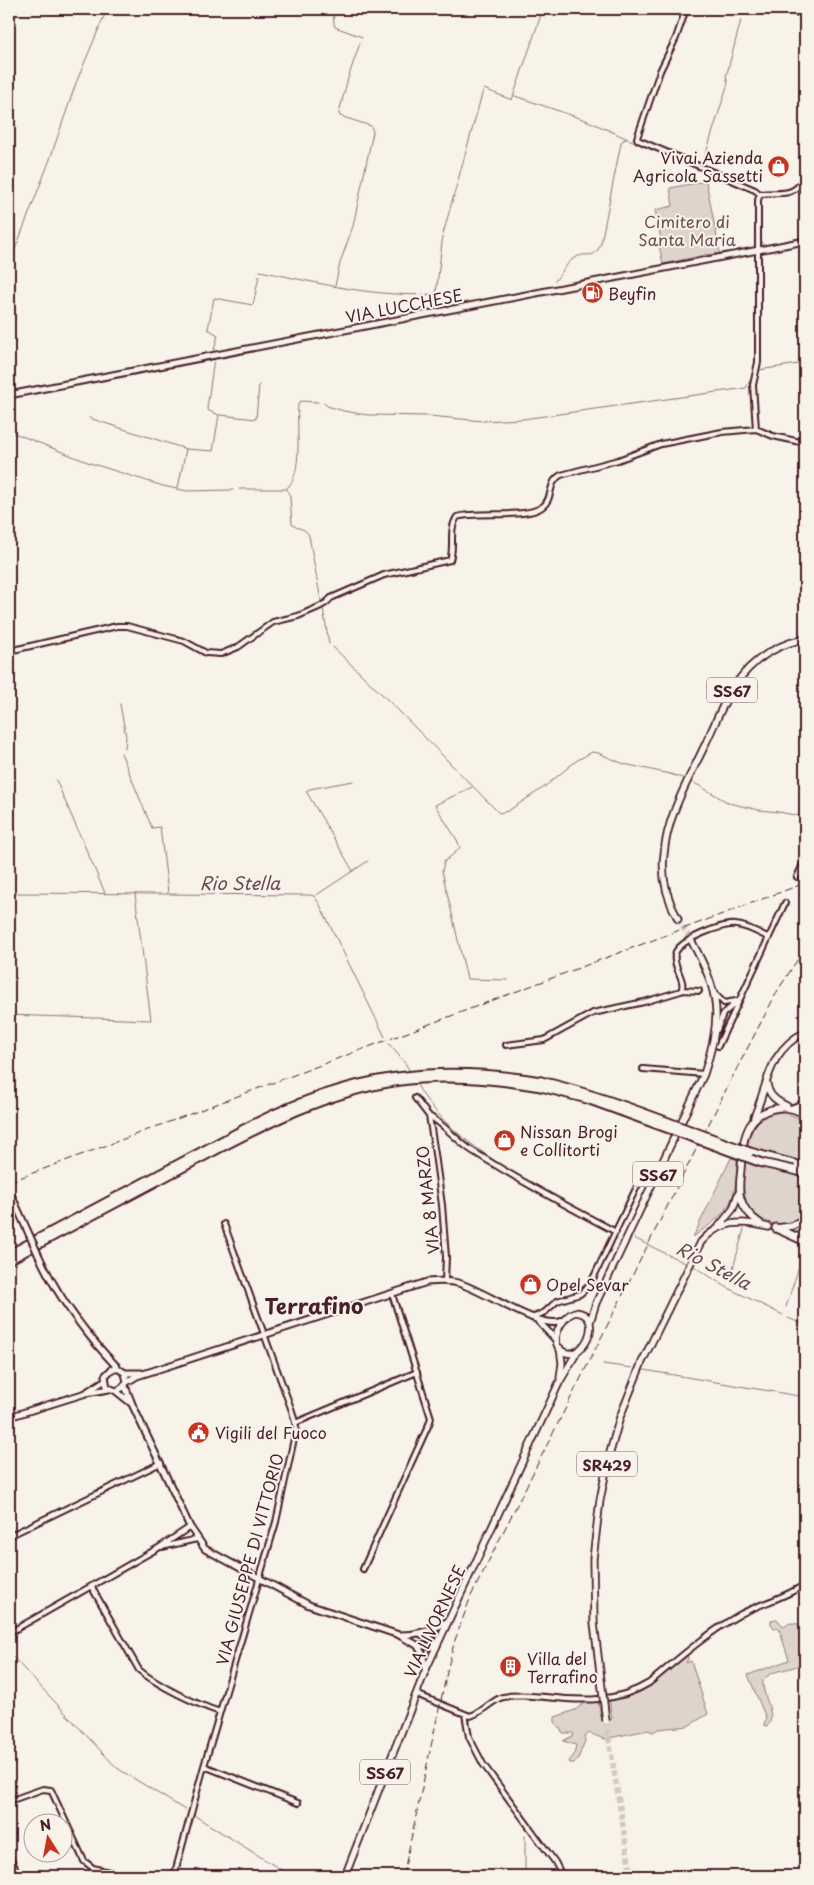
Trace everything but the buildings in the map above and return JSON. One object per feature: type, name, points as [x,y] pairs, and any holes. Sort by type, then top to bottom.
[{"type":"highway","points":[[9,1254],[268,1116],[293,1105],[327,1093],[397,1076],[423,1073],[483,1073],[541,1084],[762,1162],[805,1173]]},
{"type":"highway","points":[[9,1260],[295,1110],[373,1086],[426,1078],[488,1079],[572,1088],[750,1152],[805,1167]]},
{"type":"highway","points":[[772,1227],[805,1241]]},
{"type":"main road","name":"VIA LUCCHESE","points":[[9,395],[805,242]]},
{"type":"main road","name":"SS67","points":[[678,919],[665,888],[663,854],[671,820],[688,780],[727,698],[741,677],[767,653],[788,643],[805,639]]},
{"type":"main road","name":"SS67","points":[[692,942],[706,969],[712,988],[716,1015],[716,1045]]},
{"type":"main road","points":[[805,1032],[790,1042],[779,1053],[772,1065],[760,1102],[744,1139],[739,1189],[741,1199],[747,1211],[754,1219],[772,1227],[792,1226],[805,1220]]},
{"type":"main road","name":"VIA LIVORNESE","points":[[345,1876],[426,1669],[559,1383],[577,1352],[582,1347],[590,1330],[590,1322],[596,1303],[716,1045]]},
{"type":"main road","points":[[767,1080],[771,1096],[778,1102],[805,1114]]},
{"type":"main road","points":[[752,1122],[769,1109],[790,1108],[805,1104]]},
{"type":"main road","name":"SR429","points":[[606,1721],[594,1623],[593,1575],[596,1531],[612,1443],[642,1362],[686,1270],[701,1242],[733,1210],[739,1189]]},
{"type":"main road","points":[[9,1190],[38,1254],[61,1298],[106,1356],[119,1369],[125,1373],[149,1372]]},
{"type":"main road","name":"SR429","points":[[716,1229],[727,1224],[741,1222],[772,1227]]},
{"type":"main road","points":[[116,1391],[149,1372],[427,1282],[445,1281],[460,1283],[535,1319],[554,1324],[563,1322]]},
{"type":"main road","points":[[535,1319],[556,1340],[563,1322],[571,1313],[588,1310],[596,1303]]},
{"type":"main road","points":[[579,1312],[586,1316],[590,1322]]},
{"type":"main road","name":"VIA LIVORNESE","points":[[556,1340],[560,1348],[562,1363],[559,1383]]},
{"type":"main road","points":[[560,1348],[568,1353],[577,1352]]},
{"type":"main road","points":[[86,1393],[104,1381],[106,1356]]},
{"type":"main road","points":[[106,1374],[112,1369],[119,1369]]},
{"type":"main road","points":[[125,1373],[132,1404],[196,1539],[208,1552],[309,1605],[399,1635],[416,1645],[436,1648]]},
{"type":"main road","points":[[104,1381],[109,1389]]},
{"type":"main road","points":[[9,1417],[86,1393],[109,1389],[116,1391],[132,1404]]},
{"type":"main road","points":[[399,1635],[421,1634],[436,1629],[448,1621]]},
{"type":"main road","points":[[421,1634],[431,1637],[436,1648]]},
{"type":"main road","points":[[416,1645],[422,1653],[426,1669]]},
{"type":"street","points":[[686,9],[676,38],[660,70],[638,140],[755,190],[760,194],[786,194],[797,188],[805,178]]},
{"type":"street","points":[[772,9],[805,14]]},
{"type":"street","points":[[756,429],[753,385],[758,362],[757,205],[760,194]]},
{"type":"street","points":[[9,651],[117,626],[127,626],[184,641],[206,653],[221,654],[238,647],[273,622],[298,616],[318,608],[330,598],[384,575],[450,560],[453,550],[452,529],[457,517],[463,515],[495,515],[538,509],[546,503],[552,484],[561,475],[618,460],[661,444],[722,432],[756,429],[773,436],[805,443]]},
{"type":"street","points":[[797,877],[805,860]]},
{"type":"street","name":"VIA LIVORNESE","points":[[716,1045],[785,903]]},
{"type":"street","points":[[682,990],[675,957],[679,946],[687,940],[734,924],[752,929],[769,938]]},
{"type":"street","name":"SS67","points":[[712,988],[722,1003],[729,1004],[740,998]]},
{"type":"street","points":[[506,1045],[544,1040],[596,1012],[644,1002],[682,990],[700,991]]},
{"type":"street","name":"VIA LIVORNESE","points":[[715,1036],[723,1014],[740,998]]},
{"type":"street","points":[[643,1069],[704,1074]]},
{"type":"street","points":[[415,1098],[429,1116],[463,1144],[540,1192],[616,1232]]},
{"type":"street","name":"VIA 8 MARZO","points":[[429,1116],[442,1205],[446,1257],[445,1281]]},
{"type":"street","points":[[535,1319],[556,1302],[580,1294],[587,1288],[641,1178]]},
{"type":"street","name":"VIA GIUSEPPE DI VITTORIO","points":[[174,1876],[204,1766],[260,1579],[287,1474],[295,1434],[295,1423],[224,1224]]},
{"type":"street","points":[[363,1569],[430,1421],[430,1411],[392,1294]]},
{"type":"street","points":[[545,1312],[547,1323]]},
{"type":"street","points":[[295,1423],[417,1372]]},
{"type":"street","points":[[9,1536],[161,1463]]},
{"type":"street","points":[[9,1633],[160,1547],[190,1527]]},
{"type":"street","points":[[160,1547],[196,1539]]},
{"type":"street","points":[[416,1693],[470,1716],[475,1715],[502,1698],[528,1696],[595,1700],[610,1698],[639,1689],[710,1634],[738,1615],[799,1589],[805,1584]]},
{"type":"street","points":[[91,1586],[139,1670],[189,1699],[220,1712]]},
{"type":"street","points":[[465,1714],[469,1737],[483,1764],[555,1862],[562,1876]]},
{"type":"street","points":[[204,1766],[298,1803]]},
{"type":"street","points":[[9,1801],[48,1788],[53,1792],[80,1853],[87,1864],[96,1869],[125,1876]]},
{"type":"street","points":[[9,1854],[19,1876]]},
{"type":"green space","name":"Cimitero di Santa Maria","points":[[706,181],[720,253],[663,264],[659,245],[662,244],[655,210],[673,206],[670,188]]},
{"type":"green space","points":[[783,1112],[799,1118],[805,1124],[805,1211],[798,1218],[790,1222],[776,1224],[758,1217],[750,1208],[745,1198],[744,1172],[750,1133],[753,1128],[764,1118]]},
{"type":"green space","points":[[731,1158],[737,1159],[736,1175],[735,1187],[728,1206],[723,1213],[693,1237]]},
{"type":"green space","points":[[777,1619],[784,1627],[790,1623],[805,1625],[803,1640],[805,1644],[805,1662],[774,1673],[763,1680],[764,1692],[771,1717],[767,1726],[764,1725],[766,1718],[748,1675],[789,1660],[779,1629],[774,1628],[771,1624],[771,1620]]},
{"type":"green space","points":[[687,1654],[688,1659],[686,1663],[691,1661],[708,1714],[688,1726],[658,1729],[653,1732],[648,1730],[604,1739],[589,1733],[585,1737],[577,1761],[570,1763],[569,1761],[574,1755],[576,1745],[563,1741],[574,1735],[573,1733],[563,1733],[555,1722],[555,1717],[575,1710],[586,1702],[598,1701],[602,1721],[612,1719],[609,1700],[639,1691],[651,1685]]},
{"type":"waterway","points":[[9,265],[49,162],[76,83],[107,9]]},
{"type":"waterway","points":[[333,9],[335,27],[362,37]]},
{"type":"waterway","points":[[260,271],[369,292],[414,295],[436,294],[443,234],[482,94],[484,89],[512,100],[543,9]]},
{"type":"waterway","points":[[702,166],[728,83],[726,77],[741,20]]},
{"type":"waterway","points":[[335,286],[340,263],[353,226],[373,132],[371,126],[340,116],[339,113],[360,43]]},
{"type":"waterway","points":[[515,96],[588,121],[700,169]]},
{"type":"waterway","points":[[555,281],[573,259],[578,256],[596,253],[601,243],[621,143],[627,139]]},
{"type":"waterway","points":[[790,190],[805,172]]},
{"type":"waterway","points":[[758,190],[766,192]]},
{"type":"waterway","points":[[214,350],[218,335],[208,329],[214,298],[253,305],[259,276]]},
{"type":"waterway","points":[[178,488],[186,449],[213,451],[219,415],[209,411],[207,408],[214,359]]},
{"type":"waterway","points":[[759,370],[805,363]]},
{"type":"waterway","points":[[324,403],[327,406],[344,411],[368,415],[429,416],[483,421],[523,419],[746,388],[754,373]]},
{"type":"waterway","points":[[220,415],[256,419],[259,385]]},
{"type":"waterway","points":[[239,489],[286,489],[292,482],[297,462],[298,404],[301,401],[318,402]]},
{"type":"waterway","points":[[89,418],[186,449]]},
{"type":"waterway","points":[[9,431],[90,463],[163,486],[187,491],[233,490]]},
{"type":"waterway","points":[[287,489],[290,497],[292,524],[306,531],[309,536],[321,601]]},
{"type":"waterway","points":[[323,608],[329,644]]},
{"type":"waterway","points":[[333,647],[499,813],[508,811],[543,788],[576,761],[592,752],[624,764],[685,779]]},
{"type":"waterway","points":[[120,704],[126,737],[125,748]]},
{"type":"waterway","points":[[121,753],[152,828],[160,827],[168,893]]},
{"type":"waterway","points":[[56,780],[105,893]]},
{"type":"waterway","points":[[353,781],[306,791],[353,871]]},
{"type":"waterway","points":[[691,781],[729,803],[805,817]]},
{"type":"waterway","points":[[472,787],[435,805],[460,847],[444,862],[442,871],[467,979],[508,980]]},
{"type":"waterway","points":[[315,896],[368,861]]},
{"type":"waterway","name":"Rio Stella","points":[[9,893],[314,896],[385,1037]]},
{"type":"waterway","points":[[9,1015],[151,1020],[135,894]]},
{"type":"waterway","name":"Rio Stella","points":[[389,1044],[410,1071]]},
{"type":"waterway","name":"Rio Stella","points":[[417,1085],[425,1098],[456,1132],[506,1168]]},
{"type":"waterway","points":[[730,1279],[744,1229]]},
{"type":"waterway","name":"Rio Stella","points":[[634,1238],[687,1264]]},
{"type":"waterway","points":[[786,1307],[805,1248]]},
{"type":"waterway","name":"Rio Stella","points":[[693,1266],[728,1288],[783,1315]]},
{"type":"waterway","name":"Rio Stella","points":[[788,1318],[805,1325]]},
{"type":"waterway","points":[[603,1364],[632,1368]]},
{"type":"waterway","points":[[805,1368],[803,1368],[805,1375]]},
{"type":"waterway","points":[[644,1370],[805,1397]]},
{"type":"waterway","points":[[9,1653],[117,1768],[185,1810]]},
{"type":"waterway","points":[[195,1816],[291,1876]]},
{"type":"waterway","points":[[525,1836],[525,1876]]},
{"type":"tunnel","points":[[678,919],[692,942]]},
{"type":"tunnel","points":[[606,1721],[631,1876]]},
{"type":"railway","points":[[9,1182],[805,883]]},
{"type":"railway","points":[[403,1876],[449,1663],[471,1596],[735,1072],[778,990],[805,948]]},
{"type":"place","name":"Vivai Azienda Agricola Sassetti","points":[[779,166]]},
{"type":"place","name":"Beyfin","points":[[592,293]]},
{"type":"place","name":"Nissan Brogi e Collitorti","points":[[504,1140]]},
{"type":"place","name":"Opel Sevar","points":[[530,1284]]},
{"type":"place","name":"Vigili del Fuoco","points":[[199,1432]]},
{"type":"place","name":"Villa del Terrafino","points":[[511,1667]]},
{"type":"district","name":"Terrafino","points":[[314,1305]]}]
